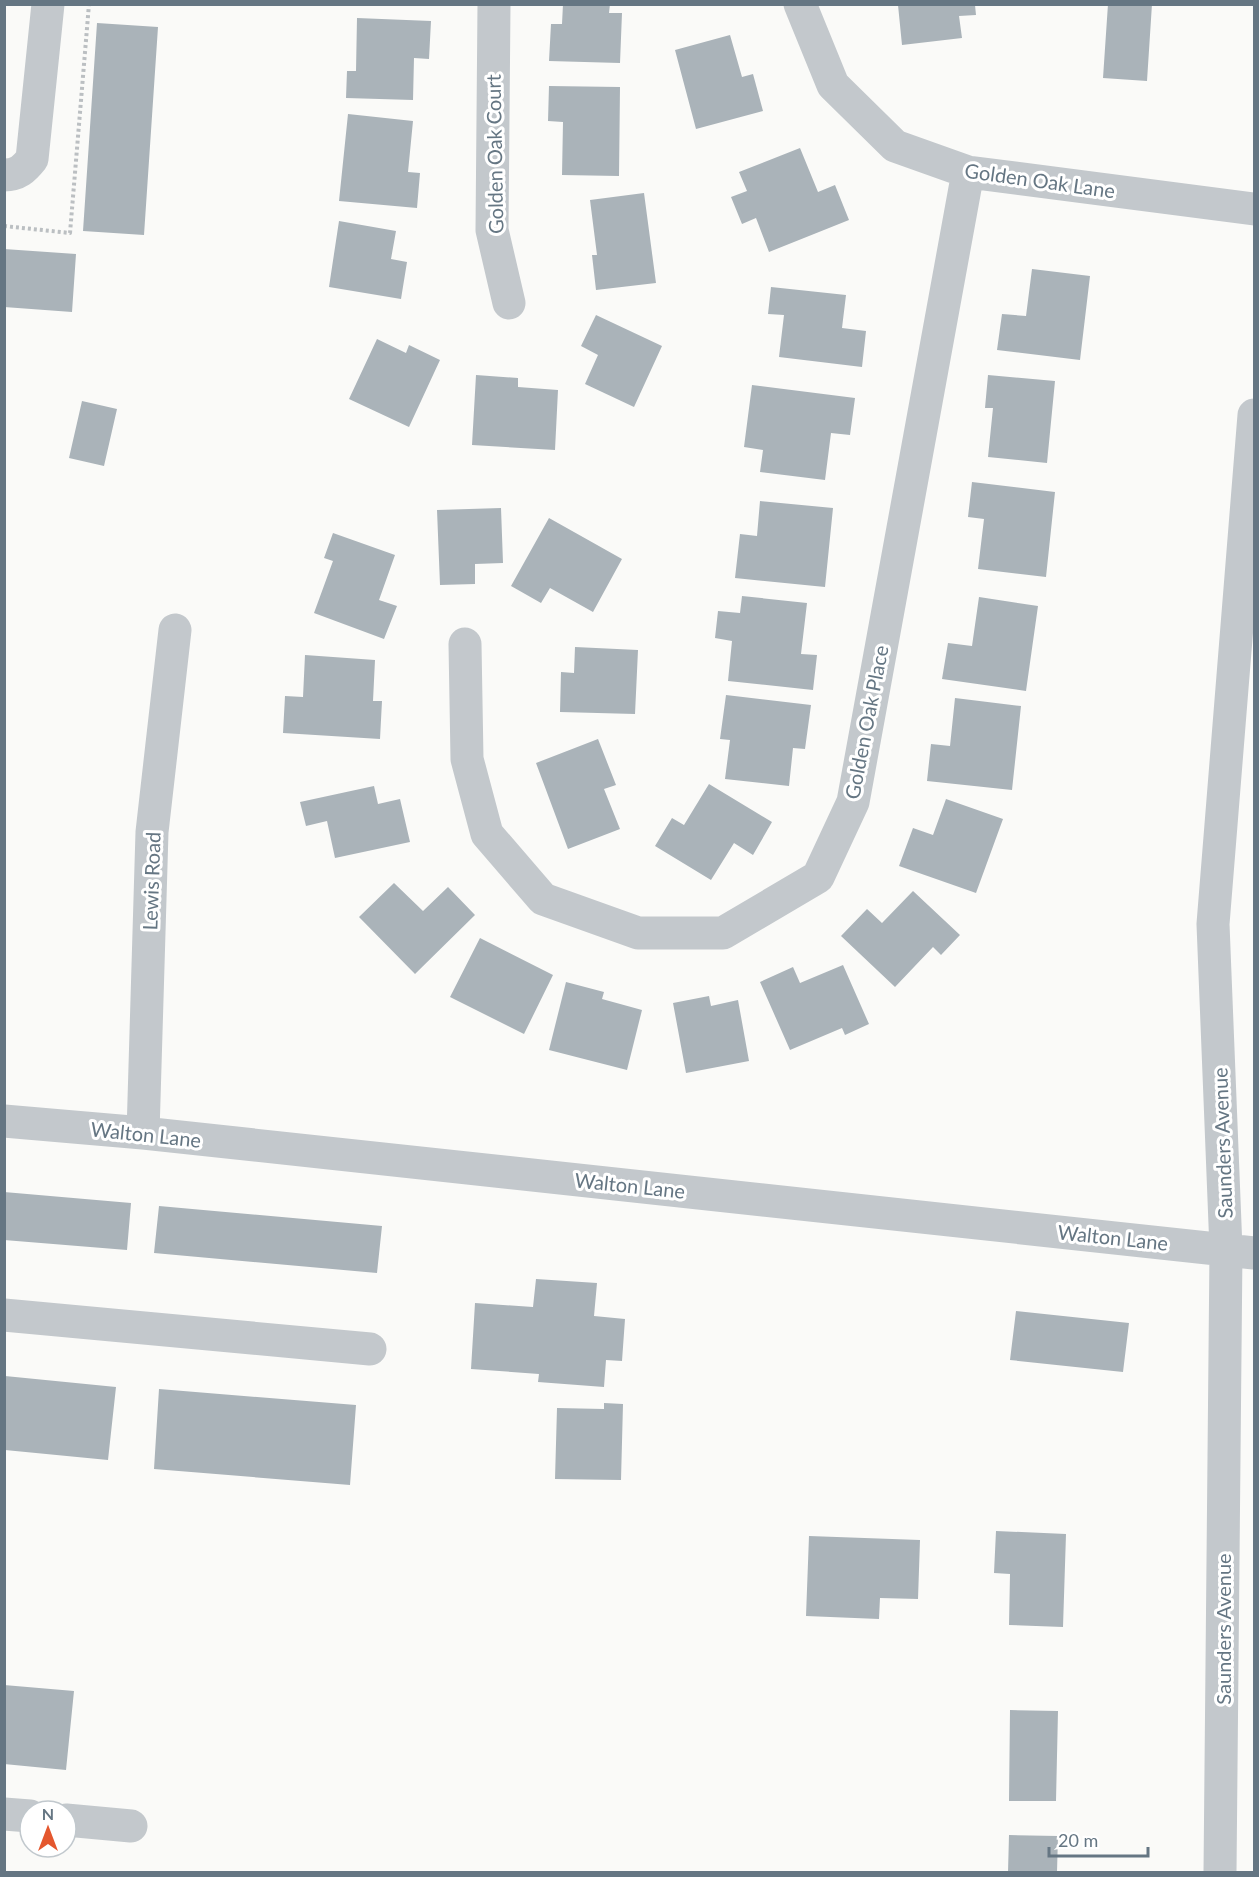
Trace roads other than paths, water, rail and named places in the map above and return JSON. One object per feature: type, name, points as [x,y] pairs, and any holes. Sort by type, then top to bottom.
[{"type":"street","points":[[4,175],[14,175],[32,159],[48,4]]},
{"type":"street","name":"Golden Oak Court","points":[[494,4],[492,230],[509,303]]},
{"type":"street","name":"Golden Oak Lane","points":[[800,4],[833,85],[894,146],[968,172],[1254,210]]},
{"type":"street","name":"Golden Oak Place","points":[[465,644],[466,759],[487,834],[543,899],[638,933],[723,933],[818,877],[852,802],[968,172]]},
{"type":"street","name":"Saunders Avenue","points":[[1220,1872],[1240,1251],[1213,924],[1254,415]]},
{"type":"street","name":"Lewis Road","points":[[143,1133],[152,832],[175,630]]},
{"type":"street","name":"Walton Lane","points":[[4,1121],[143,1133],[1240,1251]]},
{"type":"street","points":[[4,1315],[370,1349]]},
{"type":"street","points":[[78,1821],[130,1826]]}]
